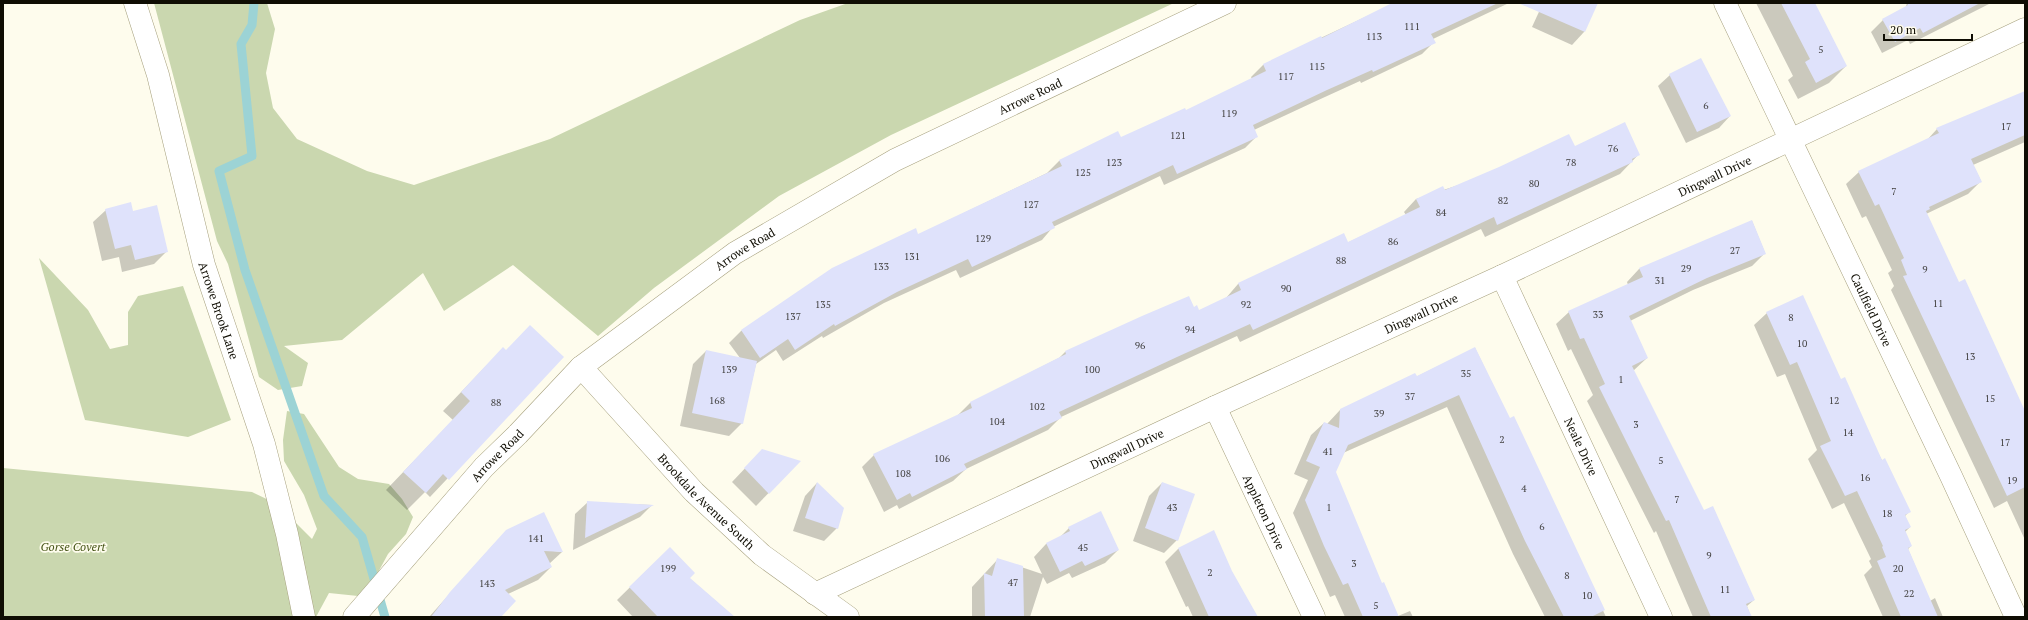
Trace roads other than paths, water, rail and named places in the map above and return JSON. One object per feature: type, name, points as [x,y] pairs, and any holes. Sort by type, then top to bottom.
[{"type":"street","name":"Arrowe Brook Lane","points":[[135,3],[158,75],[204,265],[264,444],[288,534],[304,617]]},
{"type":"street","name":"Arrowe Road","points":[[358,612],[392,575],[484,467],[518,434],[581,367],[735,253],[895,160],[1225,3]]},
{"type":"street","name":"Caulfield Drive","points":[[1724,3],[1948,469],[2016,617]]},
{"type":"street","name":"Dingwall Drive","points":[[815,594],[1215,407],[1502,276],[2025,29]]},
{"type":"street","name":"Neale Drive","points":[[1502,276],[1661,617]]},
{"type":"street","name":"Brookdale Avenue South","points":[[581,367],[694,492],[762,555],[848,617]]},
{"type":"street","name":"Appleton Drive","points":[[1215,407],[1314,617]]},
{"type":"waterway","points":[[254,3],[252,25],[241,44],[252,156],[219,171],[245,270],[324,496],[362,537],[385,617]]},
{"type":"park label","name":"Gorse Covert","points":[[73,546]]}]
